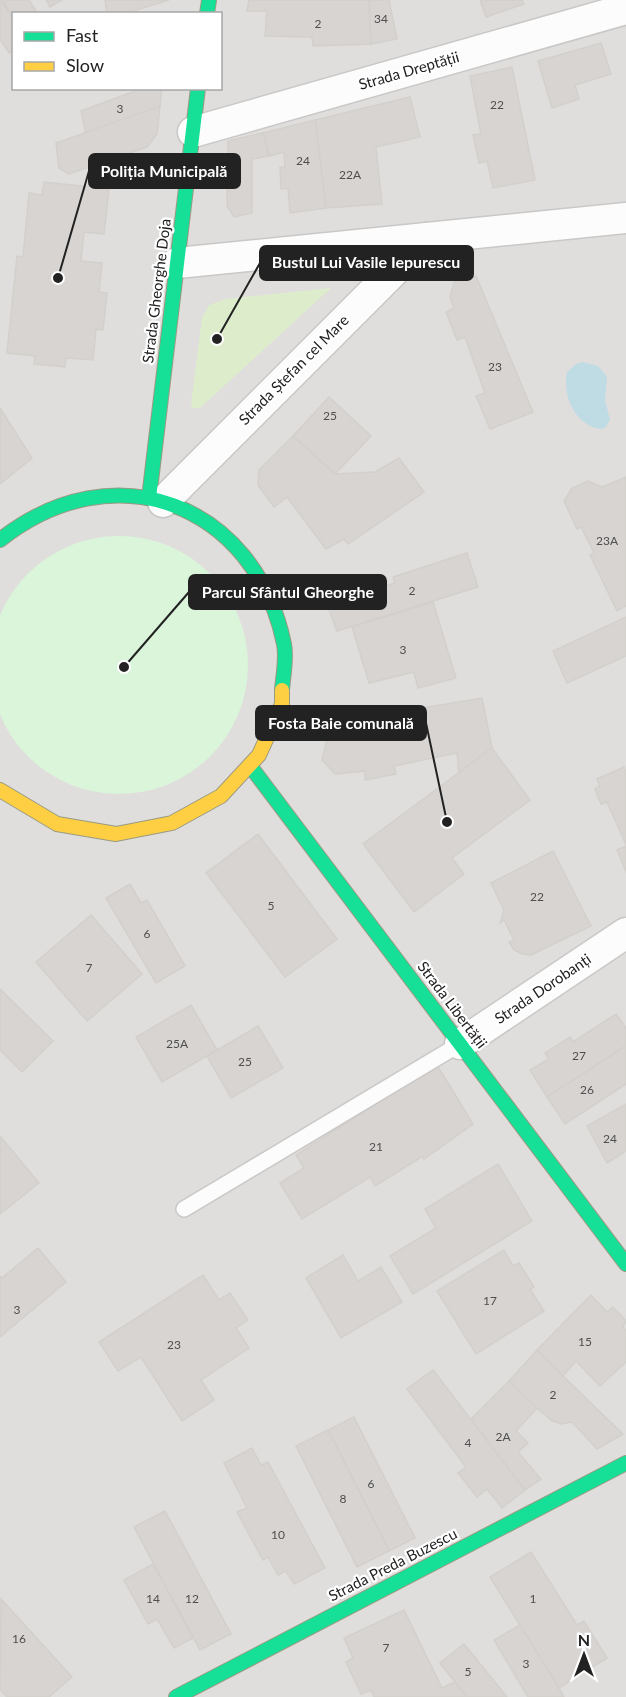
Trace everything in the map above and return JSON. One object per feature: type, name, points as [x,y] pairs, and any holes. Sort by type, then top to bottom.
[{"type":"street","name":"Strada Dreptății","points":[[193,132],[626,9]]},
{"type":"street","name":"Strada Gheorghe Doja","points":[[156,500],[177,263],[198,90]]},
{"type":"street","points":[[177,263],[626,218]]},
{"type":"street","name":"Strada Ștefan cel Mare","points":[[156,500],[427,238]]},
{"type":"street","points":[[0,540],[37,514],[69,501],[116,495],[156,500],[205,521],[233,542],[255,569],[276,611],[285,657],[283,692],[271,731],[251,767],[227,792],[198,812],[166,826],[131,834],[108,834],[62,826],[30,812],[0,790]]},
{"type":"street","name":"Strada Libertății","points":[[251,767],[626,1263]]},
{"type":"street","name":"Strada Dorobanți","points":[[460,1044],[626,933]]},
{"type":"street","name":"Strada Preda Buzescu","points":[[176,1697],[626,1463]]},
{"type":"lane","points":[[184,1209],[460,1044]]},
{"type":"shaded area","points":[[0,0],[626,0],[626,1697],[0,1697]]},
{"type":"green space","points":[[331,288],[200,408],[193,408],[191,404],[202,318],[209,305],[226,299]]},
{"type":"green space","points":[[106,536],[132,536],[169,545],[191,557],[211,573],[227,593],[239,615],[248,652],[248,678],[243,703],[227,737],[211,757],[191,773],[157,789],[132,794],[106,794],[69,785],[47,773],[27,757],[11,737],[-1,715],[-1,615],[11,593],[27,573],[47,557],[81,541]]},
{"type":"water","points":[[583,362],[598,366],[607,377],[605,400],[610,420],[605,428],[592,427],[584,422],[577,416],[569,399],[567,372],[576,364]]},
{"type":"building","points":[[0,0],[12,15],[12,51],[9,53],[0,39]]},
{"type":"building","points":[[2,0],[29,0],[37,12],[12,12],[12,15]]},
{"type":"building","points":[[46,0],[62,0],[50,7]]},
{"type":"building","points":[[105,0],[169,0],[130,12],[107,12]]},
{"type":"building","points":[[249,0],[369,0],[371,44],[313,46],[312,37],[265,36],[267,11],[247,11]]},
{"type":"building","points":[[369,0],[389,0],[397,39],[371,44]]},
{"type":"building","points":[[480,0],[522,0],[524,4],[486,17]]},
{"type":"building","points":[[601,43],[611,74],[575,85],[579,99],[552,108],[538,61]]},
{"type":"building","points":[[512,67],[535,180],[493,188],[487,161],[479,163],[473,135],[481,134],[470,76]]},
{"type":"building","points":[[162,90],[160,106],[86,134],[81,111],[135,91]]},
{"type":"building","points":[[410,97],[420,137],[376,147],[382,204],[326,208],[315,120]]},
{"type":"building","points":[[160,106],[157,134],[147,147],[69,174],[59,168],[56,143]]},
{"type":"building","points":[[315,120],[326,208],[290,213],[288,188],[281,189],[280,167],[285,167],[284,152],[269,156],[263,133]]},
{"type":"building","points":[[263,133],[269,156],[252,159],[252,213],[234,217],[227,206],[228,141]]},
{"type":"building","points":[[44,182],[109,189],[104,234],[84,232],[81,261],[102,263],[99,292],[107,293],[103,330],[96,329],[93,360],[66,358],[65,367],[34,364],[35,356],[7,353],[17,256],[23,257],[29,193],[42,195]]},
{"type":"building","points":[[476,276],[533,412],[490,429],[476,396],[485,393],[465,337],[457,340],[446,312],[454,308],[450,297],[454,282]]},
{"type":"building","points":[[329,397],[371,436],[335,474],[293,436]]},
{"type":"building","points":[[0,408],[32,458],[0,484]]},
{"type":"building","points":[[293,436],[335,474],[375,472],[399,458],[424,492],[348,544],[344,539],[326,549],[287,497],[274,507],[258,485],[259,470]]},
{"type":"building","points":[[626,477],[626,606],[617,611],[590,555],[594,553],[581,527],[577,529],[564,501],[572,488],[588,481],[602,487]]},
{"type":"building","points":[[467,553],[478,587],[337,631],[328,607],[349,599],[347,594],[380,583],[382,587],[395,583],[393,577]]},
{"type":"building","points":[[433,602],[456,678],[418,688],[414,672],[369,683],[352,627]]},
{"type":"building","points":[[626,617],[626,656],[567,683],[553,651]]},
{"type":"building","points":[[482,698],[492,748],[459,773],[457,753],[394,766],[396,774],[365,780],[365,771],[335,774],[322,760],[331,723]]},
{"type":"building","points":[[492,748],[530,800],[452,858],[464,874],[414,912],[363,844]]},
{"type":"building","points":[[624,767],[626,771],[626,845],[607,802],[601,804],[595,789],[600,786],[597,779]]},
{"type":"building","points":[[258,834],[337,939],[285,977],[206,873]]},
{"type":"building","points":[[626,846],[626,872],[617,850]]},
{"type":"building","points":[[553,851],[591,926],[531,955],[522,954],[514,950],[509,942],[514,940],[504,920],[500,923],[504,910],[491,883]]},
{"type":"building","points":[[130,884],[141,903],[147,900],[185,966],[156,983],[106,898]]},
{"type":"building","points":[[91,915],[142,974],[87,1021],[36,962]]},
{"type":"building","points":[[0,989],[53,1041],[22,1072],[0,1050]]},
{"type":"building","points":[[191,1005],[217,1050],[162,1082],[136,1037]]},
{"type":"building","points":[[616,1014],[626,1028],[626,1046],[547,1097],[530,1070],[549,1059],[545,1053],[570,1037],[573,1042]]},
{"type":"building","points":[[258,1026],[283,1068],[231,1098],[207,1056]]},
{"type":"building","points":[[626,1046],[626,1084],[565,1124],[547,1097]]},
{"type":"building","points":[[437,1065],[473,1124],[424,1159],[423,1156],[375,1186],[370,1177],[302,1219],[280,1183],[304,1168],[296,1155]]},
{"type":"building","points":[[626,1104],[626,1151],[607,1163],[587,1126]]},
{"type":"building","points":[[0,1136],[39,1183],[0,1214]]},
{"type":"building","points":[[498,1164],[532,1221],[413,1294],[390,1256],[436,1228],[425,1209]]},
{"type":"building","points":[[38,1248],[66,1282],[0,1337],[0,1276],[2,1278]]},
{"type":"building","points":[[504,1250],[513,1266],[519,1263],[534,1287],[530,1289],[544,1311],[476,1354],[437,1291]]},
{"type":"building","points":[[343,1255],[358,1281],[381,1267],[402,1302],[341,1338],[306,1278]]},
{"type":"building","points":[[203,1275],[219,1300],[230,1293],[248,1320],[236,1328],[249,1348],[201,1380],[214,1400],[182,1421],[141,1357],[118,1371],[99,1342]]},
{"type":"building","points":[[591,1295],[607,1312],[613,1307],[626,1321],[623,1327],[626,1330],[626,1362],[600,1386],[576,1361],[563,1376],[537,1350]]},
{"type":"building","points":[[537,1350],[623,1434],[597,1449],[572,1422],[561,1424],[551,1420],[509,1381]]},
{"type":"building","points":[[433,1370],[525,1490],[502,1508],[487,1489],[477,1497],[458,1473],[466,1467],[407,1389]]},
{"type":"building","points":[[509,1381],[537,1408],[516,1431],[528,1443],[518,1452],[541,1479],[525,1490],[471,1419]]},
{"type":"building","points":[[354,1417],[415,1538],[389,1551],[328,1430]]},
{"type":"building","points":[[328,1430],[389,1551],[357,1567],[296,1446]]},
{"type":"building","points":[[252,1448],[261,1465],[268,1462],[325,1568],[294,1584],[286,1571],[278,1575],[268,1557],[263,1560],[237,1512],[247,1508],[224,1463]]},
{"type":"building","points":[[165,1511],[231,1634],[200,1650],[134,1527]]},
{"type":"building","points":[[531,1552],[577,1625],[584,1621],[607,1658],[559,1688],[490,1577]]},
{"type":"building","points":[[153,1564],[193,1638],[174,1648],[157,1619],[148,1624],[124,1580]]},
{"type":"building","points":[[1,1599],[72,1677],[49,1697],[7,1697],[0,1689]]},
{"type":"building","points":[[404,1610],[442,1688],[455,1682],[467,1697],[374,1697],[371,1690],[361,1694],[346,1662],[353,1658],[344,1638]]},
{"type":"building","points":[[520,1625],[564,1697],[528,1697],[494,1640]]},
{"type":"building","points":[[464,1644],[507,1697],[467,1697],[440,1663]]},
{"type":"traffic: fast","points":[[207,12],[209,0]]},
{"type":"traffic: fast","points":[[149,498],[198,90]]},
{"type":"traffic: fast","points":[[0,540],[43,513],[88,498],[132,496],[174,505],[211,525],[243,556],[268,595],[285,649],[282,690]]},
{"type":"traffic: fast","points":[[251,767],[626,1264]]},
{"type":"traffic: fast","points":[[176,1697],[626,1463]]},
{"type":"traffic: slow","points":[[0,790],[57,824],[116,834],[172,823],[221,796],[259,755],[282,704],[282,690]]},
{"type":"place","name":"Poliția Municipală","points":[[58,278]]},
{"type":"place","name":"Bustul Lui Vasile Iepurescu","points":[[217,339]]},
{"type":"place","name":"Parcul Sfântul Gheorghe","points":[[124,667]]},
{"type":"place","name":"Fosta Baie comunală","points":[[447,822]]}]
